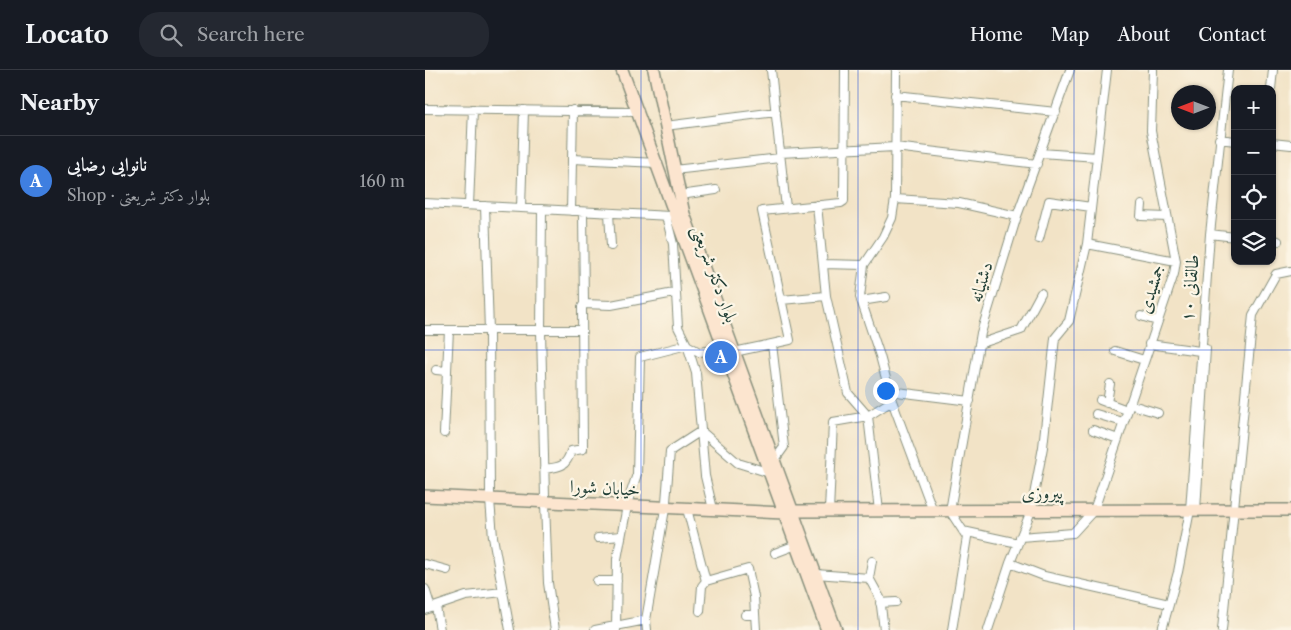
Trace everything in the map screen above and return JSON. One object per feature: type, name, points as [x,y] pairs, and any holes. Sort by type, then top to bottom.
[{"type":"street","name":"بلوار دکتر شریعتی","points":[[622,70],[658,163],[679,242],[729,351]]},
{"type":"street","name":"بلوار دکتر شریعتی","points":[[654,70],[684,214],[729,351],[761,437],[770,473],[816,574],[836,630]]},
{"type":"street","points":[[771,70],[786,208]]},
{"type":"street","points":[[616,627],[617,558],[627,504],[637,474],[640,357],[687,345],[699,352],[729,351],[790,340],[761,211],[843,202],[845,70]]},
{"type":"street","points":[[895,70],[895,199],[889,224],[864,265],[860,297],[880,356],[892,401],[933,511]]},
{"type":"street","name":"دشتیانه","points":[[950,511],[979,344],[1017,216],[1070,70]]},
{"type":"street","points":[[988,630],[1010,563],[1031,511],[1043,447],[1055,338],[1069,321],[1087,244],[1107,70]]},
{"type":"street","name":"جمشیدی","points":[[1094,510],[1174,274],[1175,261],[1151,131],[1153,70]]},
{"type":"street","name":"طالقانی ۱۰","points":[[1162,630],[1193,510],[1210,234],[1228,70]]},
{"type":"street","points":[[1271,85],[1273,70]]},
{"type":"street","points":[[895,95],[1056,112]]},
{"type":"street","points":[[425,109],[639,112]]},
{"type":"street","points":[[469,205],[473,109]]},
{"type":"street","points":[[521,208],[524,110]]},
{"type":"street","points":[[571,211],[573,110]]},
{"type":"street","points":[[647,134],[665,126],[775,112]]},
{"type":"street","points":[[1219,140],[1231,141]]},
{"type":"street","points":[[1276,143],[1291,145]]},
{"type":"street","points":[[674,170],[844,148],[895,146],[1037,164]]},
{"type":"street","points":[[1041,153],[1097,157]]},
{"type":"street","points":[[572,159],[658,163]]},
{"type":"street","points":[[680,195],[716,190]]},
{"type":"street","points":[[895,199],[959,203],[1017,216]]},
{"type":"street","points":[[1039,239],[1049,200],[1091,207]]},
{"type":"street","points":[[425,203],[671,216]]},
{"type":"street","points":[[817,205],[826,296],[848,393],[868,416],[879,511]]},
{"type":"street","points":[[1142,205],[1141,216],[1167,217]]},
{"type":"street","points":[[485,206],[489,327],[490,497],[493,537],[510,630]]},
{"type":"street","points":[[542,209],[541,331],[544,469],[548,583],[555,630]]},
{"type":"street","points":[[544,469],[563,467],[568,462],[571,451],[583,449],[581,330],[582,307],[584,304],[583,212]]},
{"type":"street","points":[[609,213],[611,246]]},
{"type":"street","points":[[1210,234],[1231,236]]},
{"type":"street","points":[[679,242],[674,293],[677,327],[687,345],[696,372],[705,476],[712,505]]},
{"type":"street","points":[[1087,244],[1175,261]]},
{"type":"street","points":[[823,264],[864,265]]},
{"type":"street","points":[[1222,630],[1253,315],[1276,274],[1291,271]]},
{"type":"street","points":[[584,304],[611,304],[674,293]]},
{"type":"street","points":[[979,344],[1021,330],[1041,294]]},
{"type":"street","points":[[781,300],[826,296]]},
{"type":"street","points":[[861,301],[886,297]]},
{"type":"street","points":[[1141,316],[1157,321]]},
{"type":"street","points":[[425,330],[489,327],[541,331],[581,330]]},
{"type":"street","points":[[444,432],[449,330]]},
{"type":"street","points":[[772,344],[784,447],[774,461]]},
{"type":"street","points":[[1149,344],[1203,350]]},
{"type":"street","points":[[1115,351],[1144,360]]},
{"type":"street","points":[[436,370],[447,371]]},
{"type":"street","points":[[1110,384],[1103,401],[1158,413]]},
{"type":"street","points":[[889,391],[970,401]]},
{"type":"street","points":[[829,511],[833,422],[868,416],[892,401]]},
{"type":"street","points":[[1096,414],[1123,422]]},
{"type":"street","points":[[1093,430],[1118,439]]},
{"type":"street","points":[[701,431],[738,463],[770,473]]},
{"type":"street","points":[[647,630],[646,620],[666,506],[670,451],[701,431]]},
{"type":"street","name":"بلوار دکتر شریعتی","points":[[761,437],[774,461],[796,545],[827,630]]},
{"type":"street","name":"خیابان شورا","points":[[425,490],[490,497]]},
{"type":"street","name":"خیابان شورا","points":[[425,496],[490,497],[666,506],[712,505],[786,510]]},
{"type":"street","name":"خیابان شورا","points":[[666,506],[687,509],[786,510]]},
{"type":"street","points":[[687,509],[706,581]]},
{"type":"street","name":"پیروزی","points":[[786,510],[1291,510]]},
{"type":"street","points":[[963,531],[1019,540],[1073,533],[1094,510]]},
{"type":"street","points":[[950,511],[967,537],[952,630]]},
{"type":"street","points":[[598,538],[621,536]]},
{"type":"street","points":[[775,554],[796,545]]},
{"type":"street","points":[[872,561],[869,578],[881,603],[884,630]]},
{"type":"street","points":[[1010,563],[1044,576],[1169,604]]},
{"type":"street","points":[[425,564],[447,570]]},
{"type":"street","points":[[700,611],[702,586],[706,581],[748,568],[756,630]]},
{"type":"street","points":[[816,574],[869,578]]},
{"type":"street","points":[[597,581],[617,581]]},
{"type":"street","points":[[425,589],[439,630]]},
{"type":"street","points":[[431,608],[466,596],[503,592]]},
{"type":"street","points":[[881,603],[896,602]]},
{"type":"street","points":[[745,615],[755,615]]},
{"type":"street","points":[[595,630],[646,620]]},
{"type":"place","name":"نانوایی رضایی","points":[[721,357]]}]
